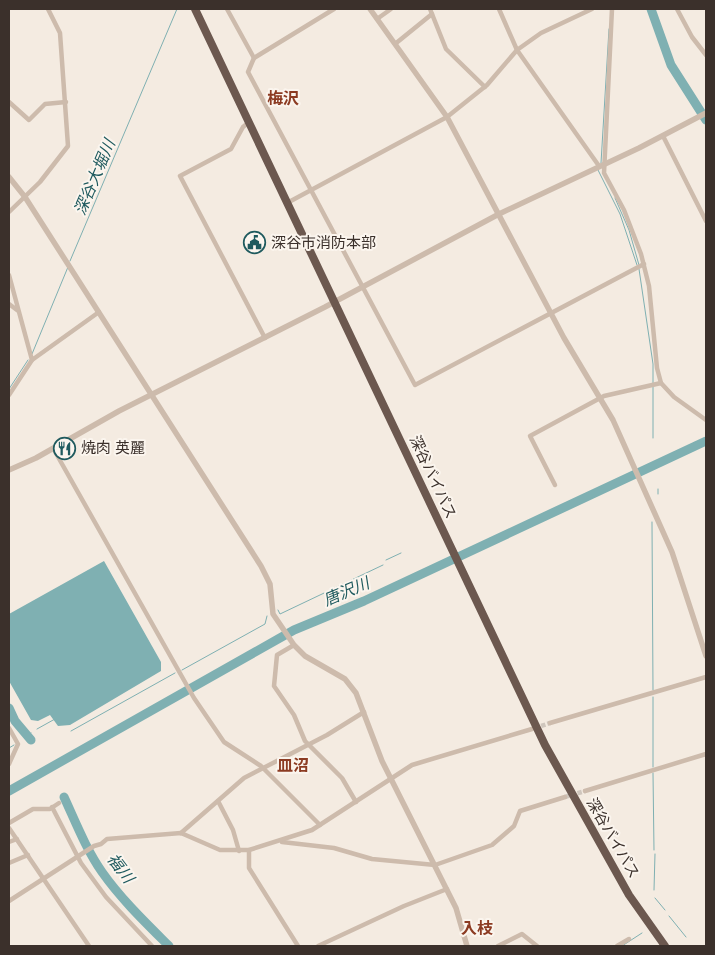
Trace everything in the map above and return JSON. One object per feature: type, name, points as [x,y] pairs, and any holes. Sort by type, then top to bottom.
[{"type":"highway","name":"深谷バイパス","points":[[195,9],[545,745],[629,895],[665,946]]},
{"type":"street","points":[[9,212],[25,198],[68,146],[60,33],[48,9]]},
{"type":"street","points":[[227,9],[254,58]]},
{"type":"street","points":[[334,9],[254,58],[248,72],[364,286],[415,385],[644,264]]},
{"type":"street","points":[[370,9],[447,117],[551,314],[600,398],[630,458],[675,558],[706,656]]},
{"type":"street","points":[[377,19],[391,9]]},
{"type":"street","points":[[430,9],[446,49],[485,87]]},
{"type":"street","points":[[499,9],[517,50],[602,165]]},
{"type":"street","points":[[287,203],[447,117],[485,87],[517,50],[541,33],[592,9]]},
{"type":"street","points":[[612,9],[602,165],[604,173],[636,238],[644,264],[652,304],[657,368],[661,383],[671,395],[706,420]]},
{"type":"street","points":[[677,9],[692,37],[706,55]]},
{"type":"street","points":[[395,44],[432,14]]},
{"type":"street","points":[[9,102],[29,120],[45,104],[66,102]]},
{"type":"street","points":[[9,470],[151,394],[265,338],[499,214],[664,136],[706,113]]},
{"type":"street","points":[[249,122],[243,127],[231,149],[180,176],[265,338]]},
{"type":"street","points":[[664,136],[706,221]]},
{"type":"street","points":[[9,177],[25,198],[99,312],[267,576],[272,609],[280,625],[293,644],[305,656],[349,682],[356,693],[382,761],[392,777],[456,908],[467,946]]},
{"type":"street","points":[[9,275],[32,360]]},
{"type":"street","points":[[9,304],[17,310]]},
{"type":"street","points":[[9,395],[32,360],[99,312]]},
{"type":"street","points":[[555,485],[530,436],[600,398],[661,383]]},
{"type":"street","points":[[53,448],[184,681],[224,742],[263,768],[320,825]]},
{"type":"street","points":[[293,644],[277,655],[274,683],[294,716],[308,745],[342,778],[356,802]]},
{"type":"street","points":[[550,723],[706,677]]},
{"type":"street","points":[[181,833],[244,778],[308,745],[364,712]]},
{"type":"street","points":[[9,728],[18,744],[9,764]]},
{"type":"street","points":[[9,899],[45,879],[107,839],[181,833],[220,850],[239,851],[278,842],[312,830],[412,765],[532,729]]},
{"type":"street","points":[[585,791],[706,754]]},
{"type":"street","points":[[278,842],[334,848],[372,859],[435,865],[492,845],[514,826],[520,811],[565,796]]},
{"type":"street","points":[[218,801],[233,830],[239,851]]},
{"type":"street","points":[[9,823],[33,809],[52,807],[60,803]]},
{"type":"street","points":[[52,807],[79,856],[106,897],[152,946]]},
{"type":"street","points":[[9,828],[89,946]]},
{"type":"street","points":[[9,842],[17,839]]},
{"type":"street","points":[[249,850],[250,868],[298,946]]},
{"type":"street","points":[[9,863],[28,855]]},
{"type":"street","points":[[318,946],[404,906],[447,889]]},
{"type":"street","points":[[498,946],[522,934],[537,946]]},
{"type":"street","points":[[617,946],[629,939]]},
{"type":"water","points":[[104,561],[161,662],[161,671],[70,725],[58,726],[50,715],[38,721],[31,720],[9,681],[9,614]]},
{"type":"waterway","name":"深谷大堀川","points":[[70,261],[177,9]]},
{"type":"waterway","points":[[651,9],[671,65],[706,120]]},
{"type":"waterway","points":[[601,163],[609,29]]},
{"type":"waterway","points":[[598,170],[620,214],[637,265]]},
{"type":"waterway","points":[[615,198],[629,230],[639,265]]},
{"type":"waterway","name":"深谷大堀川","points":[[32,354],[68,267]]},
{"type":"waterway","points":[[639,269],[653,364],[653,438]]},
{"type":"waterway","name":"深谷大堀川","points":[[9,389],[28,360]]},
{"type":"waterway","name":"唐沢川","points":[[9,791],[294,630],[364,601],[706,441]]},
{"type":"waterway","points":[[658,489],[658,494]]},
{"type":"waterway","points":[[652,522],[653,690]]},
{"type":"waterway","points":[[386,560],[401,553]]},
{"type":"waterway","points":[[278,610],[280,614],[383,565]]},
{"type":"waterway","points":[[182,670],[265,624],[267,616]]},
{"type":"waterway","points":[[71,731],[175,673]]},
{"type":"waterway","points":[[653,697],[653,767]]},
{"type":"waterway","name":"福川","points":[[9,708],[15,721],[31,740]]},
{"type":"waterway","points":[[37,729],[55,719]]},
{"type":"waterway","name":"福川","points":[[25,738],[31,733]]},
{"type":"waterway","points":[[9,748],[14,745]]},
{"type":"waterway","points":[[653,773],[654,850]]},
{"type":"waterway","name":"福川","points":[[64,797],[86,845],[109,882],[169,946]]},
{"type":"waterway","points":[[654,890],[655,854]]},
{"type":"waterway","points":[[655,898],[665,910]]},
{"type":"waterway","points":[[669,916],[686,937]]},
{"type":"waterway","points":[[622,946],[642,933]]},
{"type":"tunnel","points":[[535,728],[550,723]]},
{"type":"tunnel","points":[[565,797],[585,791]]},
{"type":"place","name":"深谷市消防本部","points":[[255,243]]},
{"type":"place","name":"焼肉 英麗","points":[[65,448]]},
{"type":"district","name":"梅沢","points":[[283,98]]},
{"type":"district","name":"皿沼","points":[[293,765]]},
{"type":"district","name":"入枝","points":[[477,928]]}]
